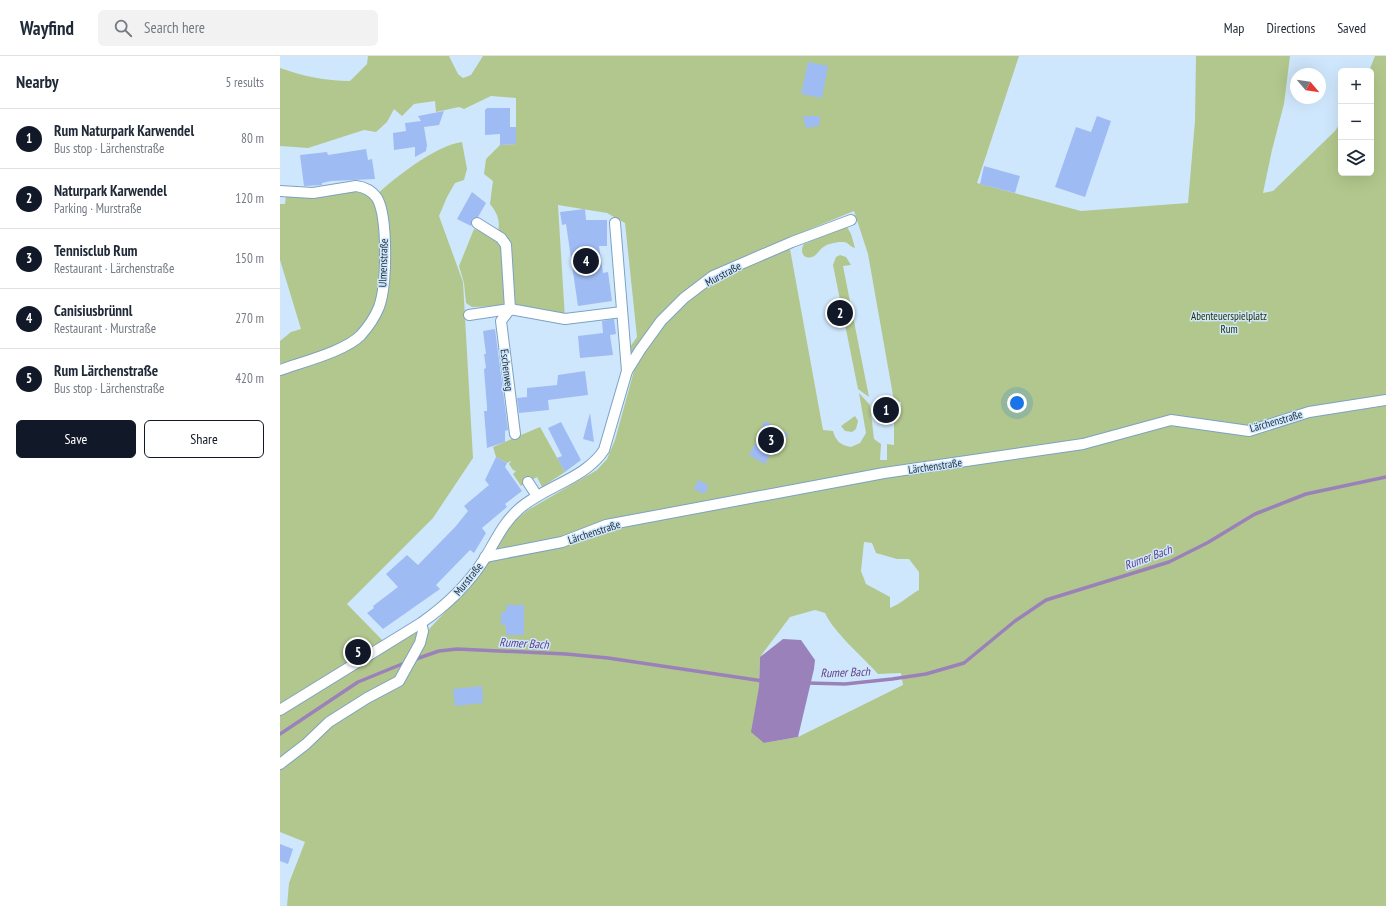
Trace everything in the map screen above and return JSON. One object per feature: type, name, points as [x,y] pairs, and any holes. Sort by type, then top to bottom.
[{"type":"street","name":"Ulmenstraße","points":[[280,191],[313,193],[356,186],[365,188],[374,195],[380,206],[383,215],[384,238],[381,300],[376,316],[368,327],[360,336],[345,346],[280,370]]},
{"type":"street","name":"Murstraße","points":[[422,623],[457,594],[485,557],[506,521],[537,496],[589,467],[598,460],[604,450],[627,371],[661,321],[684,298],[713,276],[792,242],[851,220]]},
{"type":"street","name":"Eschenweg","points":[[477,223],[501,238],[506,244],[510,309],[501,322],[515,434]]},
{"type":"street","name":"Murstraße","points":[[614,223],[627,371]]},
{"type":"street","points":[[469,315],[510,309],[564,319],[622,312]]},
{"type":"street","name":"Lärchenstraße","points":[[485,557],[562,542],[606,525],[884,473],[1083,444],[1171,420],[1249,431],[1309,412],[1386,400]]},
{"type":"street","points":[[528,482],[537,496]]},
{"type":"street","points":[[280,710],[422,623],[423,636],[403,675],[396,684],[367,698],[329,722],[306,744],[280,764]]},
{"type":"green space","name":"Abenteuerspielplatz Rum","points":[[368,56],[449,56],[458,74],[463,78],[471,75],[483,56],[1019,56],[977,183],[1081,211],[1188,203],[1195,121],[1196,56],[1290,56],[1284,104],[1263,193],[1273,191],[1338,126],[1338,176],[1374,176],[1374,68],[1370,68],[1375,56],[1386,56],[1386,906],[287,906],[289,883],[305,842],[280,832],[280,370],[283,369],[280,362],[280,341],[291,332],[301,329],[280,260],[280,204],[285,204],[286,196],[308,198],[341,192],[357,192],[372,199],[390,182],[414,164],[440,150],[462,142],[467,169],[464,180],[455,183],[439,216],[463,282],[473,458],[433,518],[347,604],[386,644],[421,623],[422,640],[430,628],[479,576],[503,535],[514,521],[528,510],[597,470],[607,459],[615,440],[635,367],[628,350],[637,337],[625,223],[607,213],[558,205],[565,319],[500,306],[472,307],[466,303],[464,283],[459,266],[474,229],[490,235],[498,231],[499,224],[497,216],[490,204],[493,181],[484,174],[486,159],[500,145],[516,144],[516,98],[491,96],[464,109],[459,107],[436,112],[435,101],[414,104],[402,116],[394,109],[387,122],[376,132],[364,130],[308,148],[280,146],[280,68],[314,78],[350,81],[367,64]],"holes":[[[854,211],[868,254],[894,401],[901,402],[901,410],[894,410],[894,445],[887,444],[887,460],[880,460],[881,444],[874,439],[870,405],[859,393],[866,433],[860,443],[851,447],[844,445],[837,440],[833,431],[823,430],[788,238]],[[864,542],[872,543],[876,553],[897,559],[909,559],[919,572],[919,590],[890,608],[890,597],[866,584],[861,571]],[[815,610],[825,613],[835,629],[878,674],[901,673],[903,685],[798,737],[764,743],[759,687],[760,657],[790,617]]]},
{"type":"green space","points":[[847,227],[851,234],[855,248],[846,242],[836,242],[825,246],[812,257],[809,258],[804,256],[802,249],[804,244]]},
{"type":"green space","points":[[840,255],[846,257],[851,265],[843,266],[869,397],[858,389],[833,265],[836,257]]},
{"type":"green space","points":[[855,416],[858,421],[856,429],[852,432],[845,431],[841,426]]},
{"type":"green space","points":[[540,427],[565,472],[542,487],[537,477],[521,486],[513,474],[516,471],[513,470],[509,464],[511,461],[507,463],[496,457],[493,447]]},
{"type":"shaded area","points":[[783,639],[801,640],[815,660],[814,669],[798,737],[764,743],[751,732],[759,687],[760,657]]},
{"type":"building","points":[[808,62],[828,66],[822,98],[801,94]]},
{"type":"building","points":[[487,108],[510,108],[510,127],[516,127],[516,144],[500,145],[500,134],[485,135],[485,110]]},
{"type":"building","points":[[444,111],[439,125],[424,127],[427,145],[426,151],[415,157],[415,147],[394,150],[393,133],[406,131],[405,123],[421,121],[418,116]]},
{"type":"building","points":[[803,116],[820,116],[819,126],[806,128]]},
{"type":"building","points":[[1097,116],[1111,121],[1085,197],[1055,187],[1076,127],[1091,132]]},
{"type":"building","points":[[366,149],[368,160],[372,159],[375,179],[331,181],[322,183],[322,185],[304,186],[300,155],[327,152],[328,155]]},
{"type":"building","points":[[984,166],[1020,176],[1015,193],[980,184]]},
{"type":"building","points":[[472,192],[486,203],[478,217],[472,219],[471,226],[457,219]]},
{"type":"building","points":[[585,209],[586,220],[607,220],[607,246],[599,246],[603,273],[608,272],[612,301],[578,306],[566,224],[562,225],[560,212]]},
{"type":"building","points":[[614,319],[616,334],[610,335],[613,355],[580,358],[578,336],[603,333],[602,321]]},
{"type":"building","points":[[495,329],[508,430],[505,431],[505,442],[487,448],[484,411],[487,411],[484,369],[486,368],[484,354],[486,354],[483,331]]},
{"type":"building","points":[[585,371],[588,395],[548,400],[549,410],[519,413],[517,398],[527,397],[527,388],[557,385],[558,375]]},
{"type":"building","points":[[590,413],[594,442],[583,439]]},
{"type":"building","points":[[765,421],[788,434],[781,447],[776,444],[765,464],[749,455],[760,435],[758,434]]},
{"type":"building","points":[[561,422],[581,460],[565,472],[557,458],[562,456],[548,428]]},
{"type":"building","points":[[496,457],[507,463],[505,467],[522,491],[505,504],[507,507],[482,528],[486,533],[474,553],[470,550],[436,585],[440,589],[383,629],[367,613],[374,608],[373,606],[398,587],[386,574],[407,555],[418,565],[456,526],[468,511],[464,506],[489,485],[485,480]]},
{"type":"building","points":[[698,480],[709,486],[704,494],[694,489]]},
{"type":"building","points":[[506,605],[524,605],[524,635],[506,635],[506,625],[501,625],[501,612],[506,612]]},
{"type":"building","points":[[482,686],[483,703],[455,706],[453,689]]},
{"type":"building","points":[[280,844],[293,849],[288,864],[280,861]]},
{"type":"waterway","name":"Rumer Bach","points":[[807,683],[845,684],[892,679],[926,674],[964,663],[1015,621],[1046,600],[1169,562],[1207,543],[1255,514],[1306,494],[1386,477]]},
{"type":"waterway","name":"Rumer Bach","points":[[413,660],[439,651],[457,649],[566,654],[608,658],[763,681]]},
{"type":"waterway","name":"Rumer Bach","points":[[280,734],[358,682],[407,662]]},
{"type":"place","name":"Canisiusbrünnl","points":[[586,261]]},
{"type":"place","name":"Naturpark Karwendel","points":[[840,313]]},
{"type":"place","name":"Rum Naturpark Karwendel","points":[[886,410]]},
{"type":"place","name":"Tennisclub Rum","points":[[771,440]]},
{"type":"place","name":"Rum Lärchenstraße","points":[[358,652]]}]
